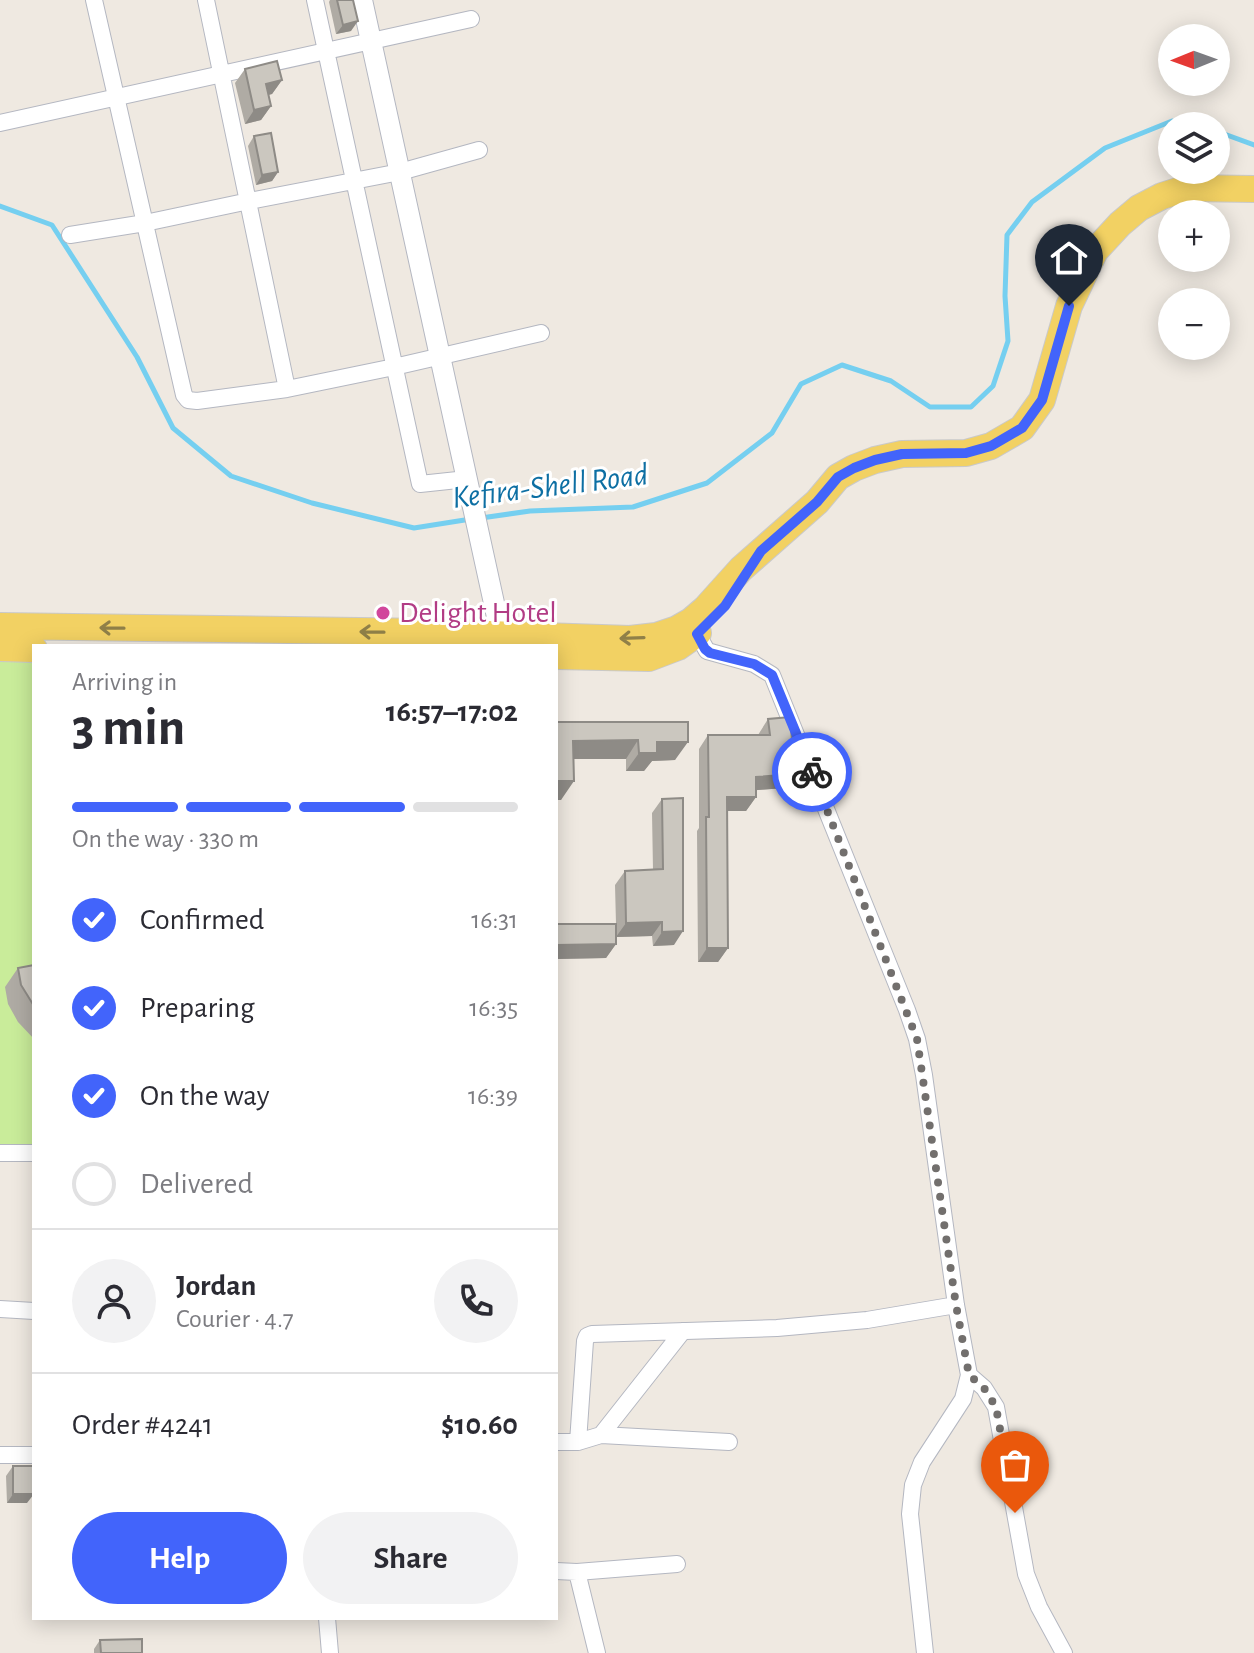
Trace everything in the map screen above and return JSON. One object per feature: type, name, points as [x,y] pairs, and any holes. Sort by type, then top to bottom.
[{"type":"main road","points":[[558,656],[649,658],[678,647],[694,628],[725,606],[761,551],[817,502],[838,477],[875,460],[902,454],[966,453],[991,446],[1022,428],[1042,400],[1069,306],[1095,251],[1120,224],[1139,208],[1187,188],[1254,189]]},
{"type":"main road","points":[[0,626],[149,637],[501,640],[630,639],[694,628]]},
{"type":"main road","points":[[0,648],[32,649]]},
{"type":"street","points":[[94,0],[184,395],[188,400],[287,389],[541,333]]},
{"type":"street","points":[[206,0],[287,389]]},
{"type":"street","points":[[315,0],[420,484],[467,479]]},
{"type":"street","points":[[362,0],[501,640]]},
{"type":"street","points":[[0,123],[471,19]]},
{"type":"street","points":[[70,235],[400,172],[479,150]]},
{"type":"street","points":[[694,628],[710,653],[754,664],[772,675],[917,1039],[969,1375],[963,1399],[922,1462],[913,1485],[910,1514],[925,1653]]},
{"type":"street","points":[[0,1153],[32,1153]]},
{"type":"street","points":[[578,1442],[587,1336],[592,1334],[777,1328],[867,1320],[956,1305]]},
{"type":"street","points":[[0,1309],[32,1311]]},
{"type":"street","points":[[601,1435],[683,1331]]},
{"type":"street","points":[[969,1375],[984,1388],[996,1407],[1026,1574],[1039,1607],[1064,1653]]},
{"type":"street","points":[[558,1442],[578,1442],[601,1435],[729,1442]]},
{"type":"street","points":[[0,1455],[32,1455]]},
{"type":"street","points":[[558,1571],[677,1564]]},
{"type":"street","points":[[577,1572],[597,1653]]},
{"type":"street","points":[[327,1620],[330,1653]]},
{"type":"green space","points":[[0,648],[32,649],[32,1153],[0,1153]]},
{"type":"building","points":[[337,0],[353,0],[358,21],[343,25]]},
{"type":"building","points":[[277,61],[282,80],[266,84],[271,106],[254,110],[245,69]]},
{"type":"building","points":[[271,133],[278,172],[262,175],[254,136]]},
{"type":"building","points":[[790,717],[795,774],[756,777],[756,797],[727,797],[728,948],[707,948],[708,735],[770,735],[768,719]]},
{"type":"building","points":[[558,722],[688,722],[688,742],[657,742],[657,753],[639,753],[638,740],[573,741],[574,781],[558,781]]},
{"type":"building","points":[[683,798],[683,931],[662,932],[662,922],[626,923],[625,871],[663,869],[662,799]]},
{"type":"building","points":[[558,924],[616,924],[616,944],[558,945]]},
{"type":"building","points":[[32,965],[32,1003],[21,985],[18,968]]},
{"type":"building","points":[[13,1466],[32,1466],[32,1494],[13,1494]]},
{"type":"building","points":[[142,1639],[142,1653],[101,1653],[100,1640]]},
{"type":"waterway","name":"Kefira-Shell Road","points":[[481,518],[530,511],[633,507],[707,483],[772,433],[801,384],[842,365],[891,381],[930,407],[971,407],[993,386],[1008,341],[1005,296],[1007,235],[1032,202],[1105,148],[1158,127]]},
{"type":"waterway","name":"Kefira-Shell Road","points":[[1230,136],[1254,145]]},
{"type":"waterway","name":"Kefira-Shell Road","points":[[0,206],[52,225],[137,357],[173,428],[231,476],[312,503],[414,528],[471,519]]},
{"type":"way so far","points":[[812,772],[917,1039],[969,1375],[984,1388],[996,1407],[1015,1513]]},
{"type":"place","name":"Delight Hotel","points":[[383,613]]},
{"type":"route","points":[[812,772],[772,675],[754,664],[710,653],[697,634],[725,606],[761,551],[817,502],[838,477],[875,460],[902,454],[966,453],[991,446],[1022,428],[1042,400],[1069,306]]}]
